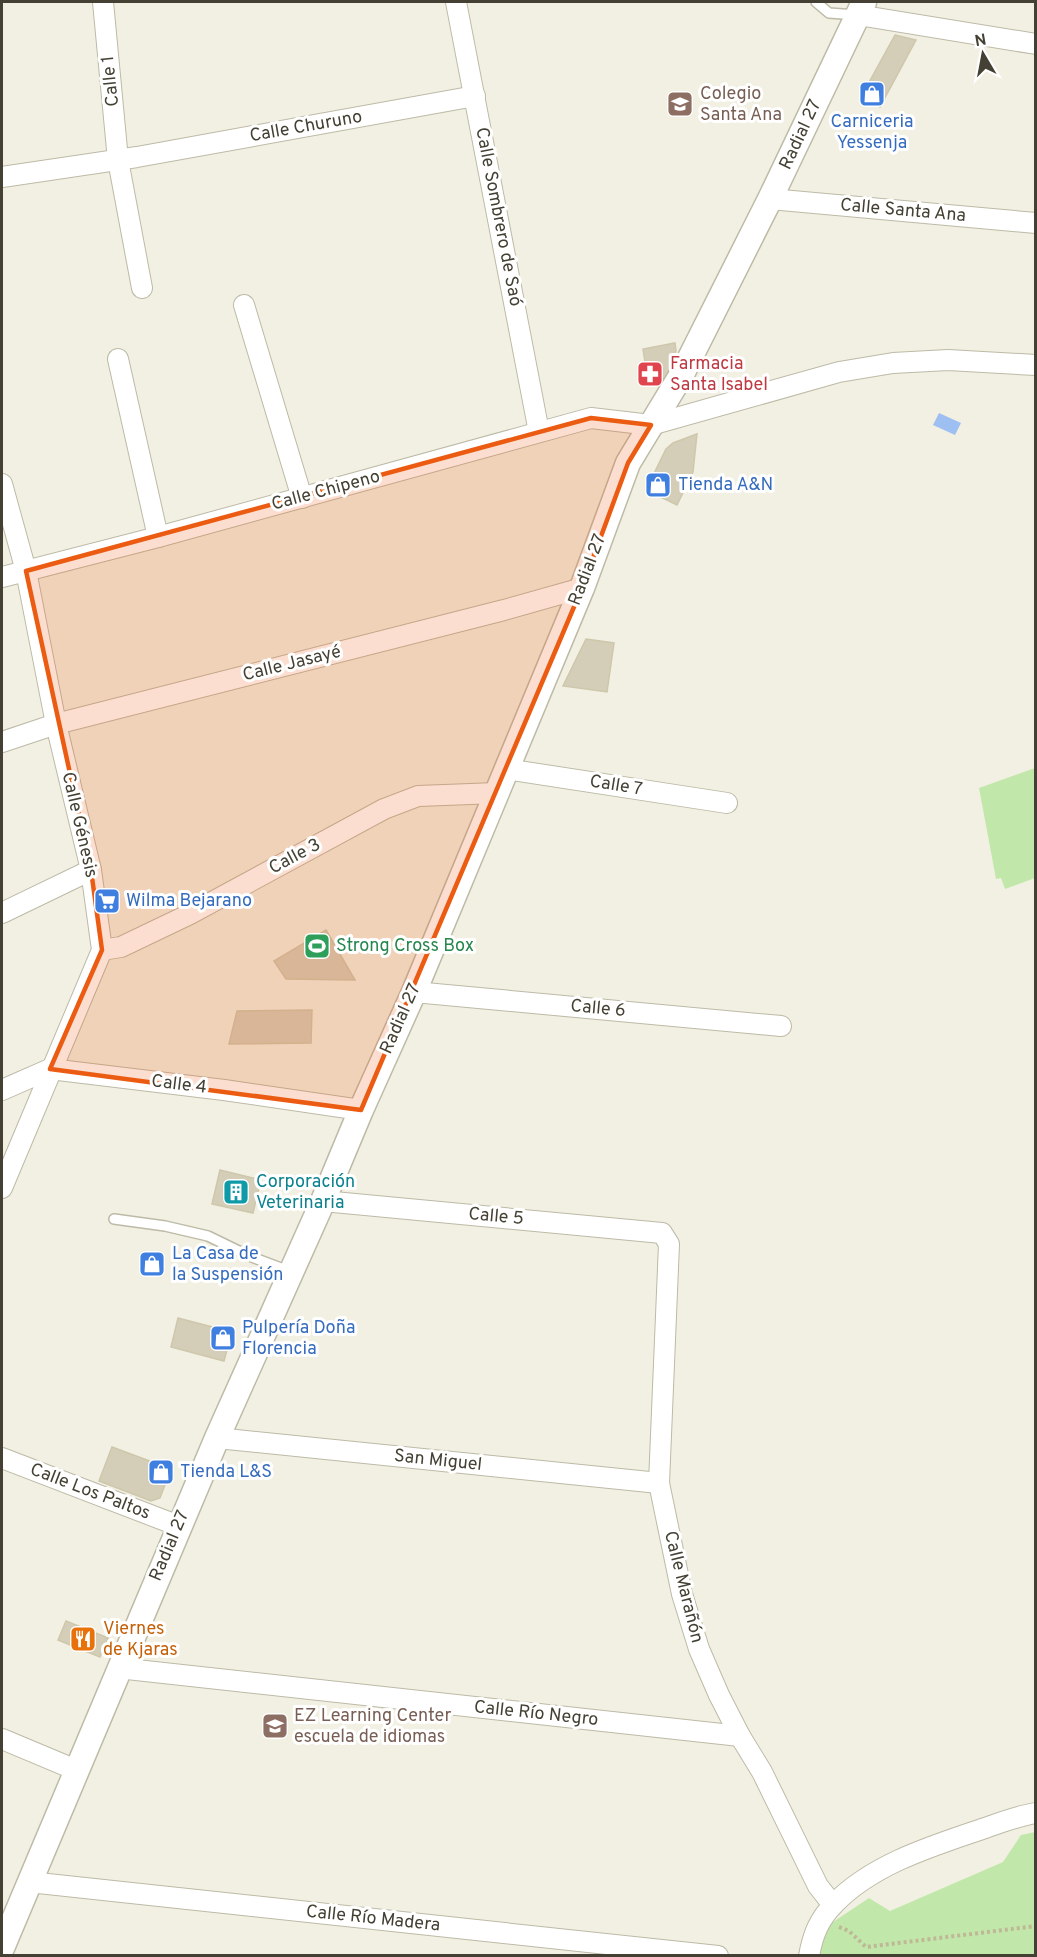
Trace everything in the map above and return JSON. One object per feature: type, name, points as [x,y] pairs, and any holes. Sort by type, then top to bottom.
[{"type":"street","name":"Calle 1","points":[[103,2],[128,159],[142,288]]},
{"type":"street","name":"Calle Sombrero de Saó","points":[[456,2],[539,432]]},
{"type":"street","points":[[861,8],[1035,44]]},
{"type":"street","name":"Radial 27","points":[[2,1948],[179,1526],[414,992],[582,588],[628,463],[682,374],[770,199],[861,8]]},
{"type":"street","name":"Calle Churuno","points":[[2,177],[128,159],[475,96]]},
{"type":"street","name":"Calle Santa Ana","points":[[770,199],[1035,223]]},
{"type":"street","points":[[244,305],[302,498]]},
{"type":"street","points":[[118,359],[158,537]]},
{"type":"street","points":[[651,425],[839,372],[893,363],[948,360],[1035,365]]},
{"type":"street","name":"Calle Chipeno","points":[[2,578],[591,418],[651,425]]},
{"type":"street","name":"Calle Génesis","points":[[2,484],[26,571],[56,724],[91,870],[102,950]]},
{"type":"street","name":"Calle Jasayé","points":[[2,742],[56,724],[582,588]]},
{"type":"street","name":"Calle 7","points":[[506,769],[727,803]]},
{"type":"street","name":"Calle 3","points":[[102,950],[121,947],[190,914],[384,809],[418,796],[497,793]]},
{"type":"street","points":[[2,913],[91,870]]},
{"type":"street","points":[[2,1188],[50,1069],[102,950]]},
{"type":"street","name":"Calle 6","points":[[414,992],[781,1026]]},
{"type":"street","points":[[2,1090],[50,1069]]},
{"type":"street","name":"Calle 4","points":[[50,1069],[361,1110]]},
{"type":"street","name":"Calle 5","points":[[323,1201],[662,1233],[666,1237]]},
{"type":"street","name":"Calle Marañón","points":[[666,1237],[669,1244],[659,1483],[682,1594],[699,1649],[740,1737],[762,1772],[831,1914]]},
{"type":"street","name":"San Miguel","points":[[217,1438],[659,1483]]},
{"type":"street","name":"Calle Los Paltos","points":[[2,1458],[179,1526]]},
{"type":"street","name":"Calle Río Negro","points":[[118,1668],[740,1737]]},
{"type":"street","points":[[2,1738],[76,1770]]},
{"type":"street","points":[[808,1956],[813,1932],[831,1914],[850,1888],[882,1869],[940,1843],[1035,1813]]},
{"type":"street","name":"Calle Río Madera","points":[[29,1882],[718,1956]]},
{"type":"lane","points":[[816,2],[829,13],[861,8]]},
{"type":"lane","points":[[114,1219],[165,1226],[208,1236],[249,1256],[292,1272]]},
{"type":"path","points":[[831,1914],[866,1947],[1035,1926]]},
{"type":"highlighted area","points":[[591,418],[651,425],[628,463],[582,588],[361,1110],[50,1069],[102,950],[91,870],[26,571]]},
{"type":"green space","points":[[1035,768],[1035,878],[1005,889],[1001,878],[996,879],[979,788]]},
{"type":"green space","points":[[1035,1832],[1035,1955],[814,1956],[830,1924],[869,1898],[890,1911],[1003,1862],[1021,1835]]},
{"type":"water","points":[[939,413],[961,423],[955,435],[933,425]]},
{"type":"building","points":[[895,35],[916,40],[880,107],[861,97]]},
{"type":"building","points":[[675,343],[676,351],[666,378],[648,381],[643,349]]},
{"type":"building","points":[[697,434],[693,472],[677,505],[646,490],[666,449],[673,443]]},
{"type":"building","points":[[586,639],[614,643],[607,692],[563,686]]},
{"type":"building","name":"Strong Cross Box","points":[[326,930],[355,980],[286,979],[274,961]]},
{"type":"building","points":[[312,1010],[311,1043],[229,1044],[237,1011]]},
{"type":"building","name":"Corporación Veterinaria","points":[[220,1170],[261,1180],[253,1213],[212,1204]]},
{"type":"building","points":[[178,1318],[232,1332],[224,1361],[171,1347]]},
{"type":"building","points":[[112,1447],[171,1469],[160,1498],[151,1501],[99,1481]]},
{"type":"building","name":"Viernes de Kjaras","points":[[66,1621],[108,1638],[100,1657],[58,1640]]},
{"type":"place","name":"Carniceria Yessenja","points":[[872,94]]},
{"type":"place","name":"Colegio Santa Ana","points":[[680,104]]},
{"type":"place","name":"Farmacia Santa Isabel","points":[[650,374]]},
{"type":"place","name":"Tienda A&N","points":[[658,485]]},
{"type":"place","name":"Wilma Bejarano","points":[[107,901]]},
{"type":"place","name":"Strong Cross Box","points":[[317,946]]},
{"type":"place","name":"Corporación Veterinaria","points":[[236,1192]]},
{"type":"place","name":"La Casa de la Suspensión","points":[[152,1264]]},
{"type":"place","name":"Pulpería Doña Florencia","points":[[223,1338]]},
{"type":"place","name":"Tienda L&S","points":[[161,1472]]},
{"type":"place","name":"Viernes de Kjaras","points":[[83,1639]]},
{"type":"place","name":"EZ Learning Center escuela de idiomas","points":[[275,1726]]}]
